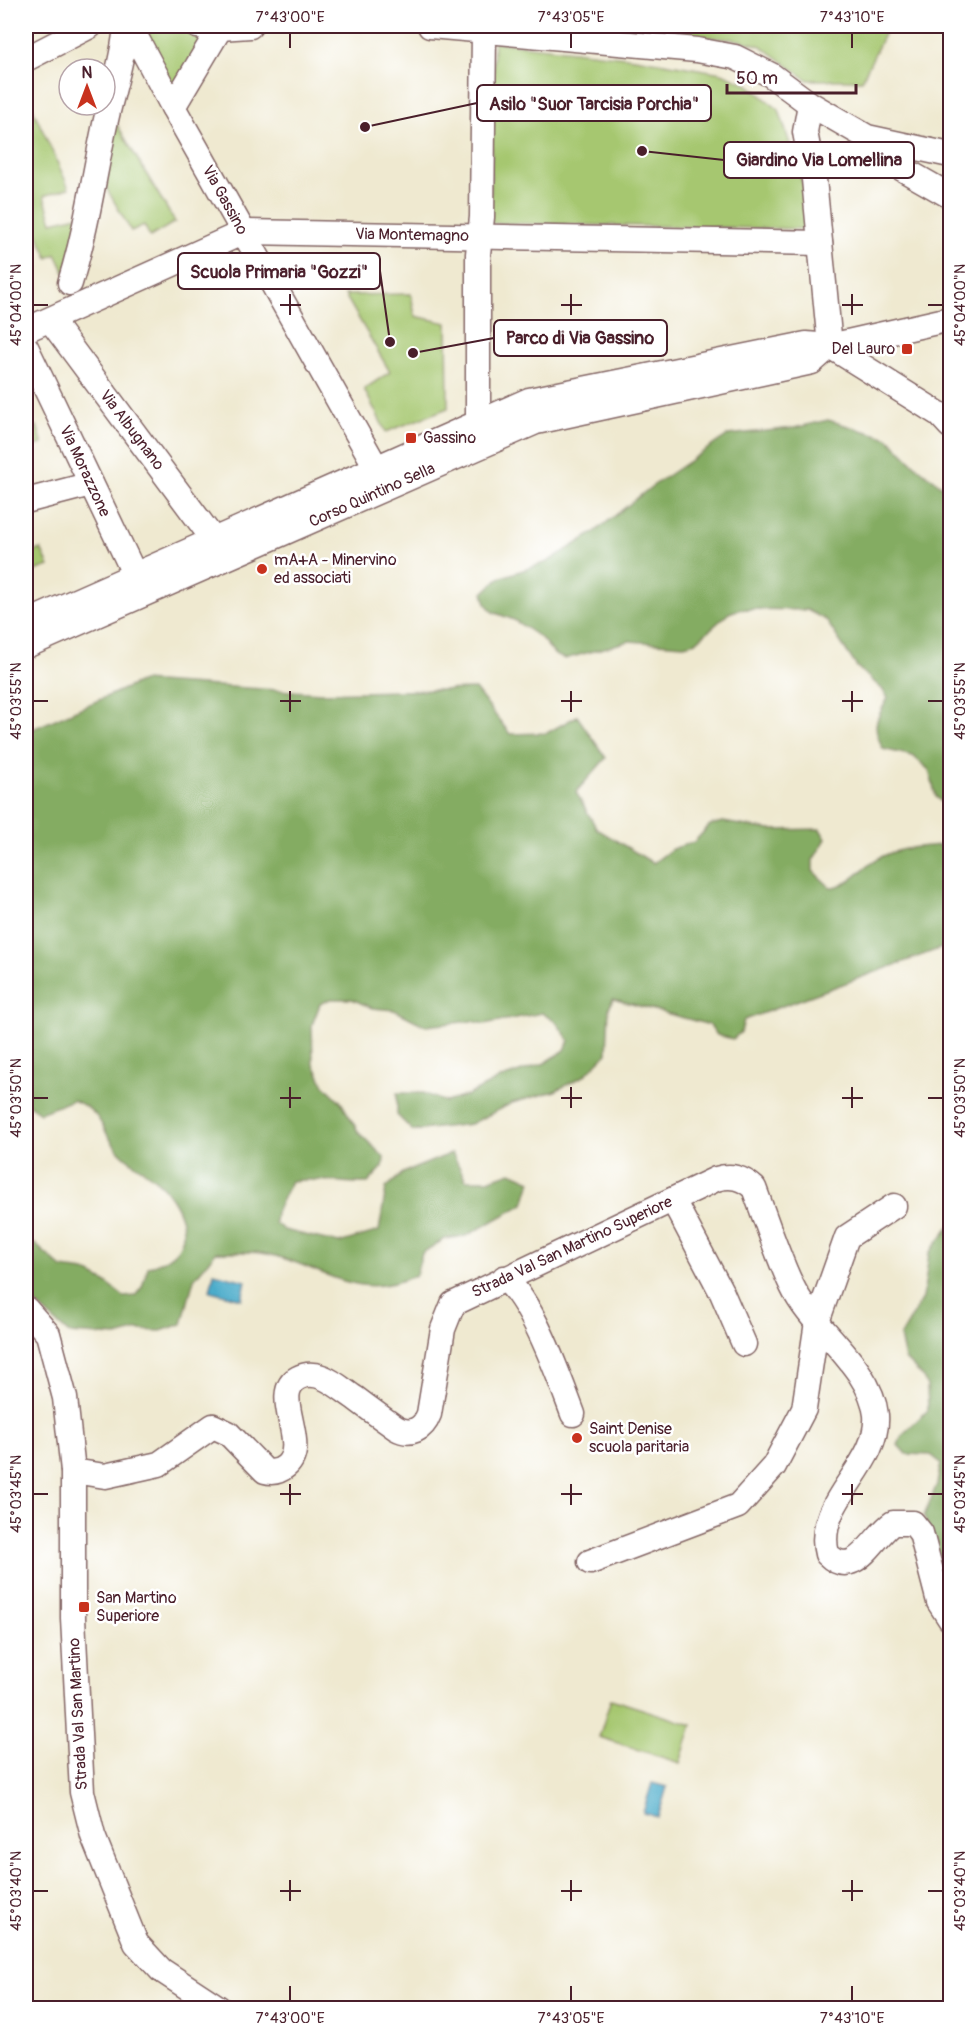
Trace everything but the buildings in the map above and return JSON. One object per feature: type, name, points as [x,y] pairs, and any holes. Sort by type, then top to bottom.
[{"type":"street","points":[[26,58],[90,26]]},
{"type":"street","points":[[70,283],[93,196],[104,128],[124,51],[126,26]]},
{"type":"street","name":"Via Gassino","points":[[130,26],[173,107],[376,467]]},
{"type":"street","points":[[173,107],[208,27],[250,26]]},
{"type":"street","points":[[430,26],[697,50],[735,57],[771,75],[810,104],[867,137],[901,168],[951,196]]},
{"type":"street","points":[[478,421],[478,254],[484,30]]},
{"type":"street","points":[[810,104],[805,132],[814,179],[830,346],[939,414],[951,426]]},
{"type":"street","points":[[867,137],[951,156]]},
{"type":"street","name":"Via Montemagno","points":[[26,330],[51,321],[244,232],[820,243]]},
{"type":"street","name":"Corso Quintino Sella","points":[[26,646],[140,585],[213,539],[529,400],[806,344],[830,346],[951,319]]},
{"type":"street","name":"Via Albugnano","points":[[51,321],[213,539]]},
{"type":"street","name":"Via Morazzone","points":[[26,346],[140,585]]},
{"type":"street","name":"Corso Quintino Sella","points":[[26,623],[140,585],[536,422],[812,362],[830,346]]},
{"type":"street","points":[[26,501],[91,484]]},
{"type":"street","name":"Strada Val San Martino Superiore","points":[[73,1471],[105,1476],[159,1464],[213,1426],[228,1433],[264,1471],[272,1472],[282,1469],[290,1461],[294,1449],[288,1390],[293,1380],[305,1374],[315,1374],[328,1379],[396,1428],[404,1432],[415,1431],[426,1422],[429,1414],[443,1329],[453,1304],[504,1278],[716,1179],[727,1176],[746,1180],[754,1188],[792,1288],[868,1388],[876,1417],[869,1449],[828,1521],[825,1541],[827,1554],[837,1562],[853,1562],[860,1558],[886,1527],[893,1523],[913,1523],[921,1533],[939,1602],[951,1619]]},
{"type":"street","points":[[673,1200],[722,1293],[744,1344]]},
{"type":"street","points":[[590,1562],[738,1506],[774,1466],[804,1409],[817,1322],[847,1237],[894,1206]]},
{"type":"street","points":[[504,1278],[520,1296],[554,1365],[573,1414]]},
{"type":"street","name":"Strada Val San Martino","points":[[26,1309],[48,1334],[54,1349],[65,1398],[73,1471],[73,1618],[82,1792],[93,1836],[136,1943],[161,1970],[219,2008]]},
{"type":"green space","points":[[137,26],[207,33],[173,91]]},
{"type":"green space","points":[[583,26],[888,26],[862,80],[808,80],[761,46],[739,40]]},
{"type":"green space","points":[[494,42],[635,58],[722,73],[747,84],[779,110],[805,191],[807,229],[490,223]]},
{"type":"green space","points":[[26,94],[69,188],[44,196],[52,222],[82,215],[65,273],[56,254],[48,258],[26,209]]},
{"type":"green space","points":[[113,118],[175,222],[150,237],[144,225],[131,231],[103,182]]},
{"type":"green space","points":[[411,294],[415,316],[447,323],[448,408],[386,432],[364,389],[390,372],[345,295]]},
{"type":"green space","points":[[828,420],[888,438],[916,466],[950,492],[950,816],[947,807],[936,797],[929,770],[913,756],[883,749],[877,734],[876,722],[888,698],[882,689],[857,667],[826,620],[807,610],[740,609],[729,613],[696,642],[684,645],[629,641],[565,659],[555,655],[541,638],[514,620],[493,612],[486,604],[483,593],[499,578],[547,562],[592,534],[651,487],[728,435],[794,428]]},
{"type":"green space","points":[[37,426],[43,444],[26,448],[26,429]]},
{"type":"green space","points":[[41,549],[49,566],[26,574],[26,554]]},
{"type":"green space","points":[[142,681],[321,693],[475,689],[510,734],[547,733],[577,716],[606,758],[576,792],[597,829],[653,863],[672,849],[694,842],[710,825],[723,822],[771,830],[820,829],[826,839],[813,860],[813,871],[830,887],[849,881],[885,855],[911,848],[947,845],[950,841],[950,945],[744,1020],[741,1032],[733,1039],[717,1035],[710,1025],[613,999],[609,1008],[607,1053],[584,1076],[555,1091],[512,1103],[471,1124],[413,1131],[397,1115],[397,1093],[423,1093],[446,1102],[468,1095],[499,1079],[545,1063],[565,1050],[569,1040],[556,1022],[542,1013],[484,1024],[472,1021],[426,1026],[394,1010],[372,1008],[352,999],[330,999],[320,1004],[312,1025],[313,1062],[324,1085],[341,1102],[359,1133],[384,1157],[383,1167],[368,1183],[291,1181],[276,1212],[275,1223],[284,1230],[339,1243],[379,1231],[386,1188],[403,1173],[452,1153],[466,1180],[488,1180],[511,1172],[531,1181],[524,1204],[466,1236],[445,1239],[422,1253],[416,1275],[394,1283],[375,1286],[357,1284],[267,1254],[216,1252],[194,1279],[182,1324],[161,1331],[138,1330],[117,1336],[68,1333],[26,1295],[26,1243],[35,1244],[62,1268],[85,1271],[105,1282],[124,1297],[135,1296],[142,1287],[148,1267],[167,1259],[178,1249],[183,1229],[177,1208],[165,1189],[121,1153],[92,1111],[73,1100],[40,1113],[26,1103],[26,732]]},
{"type":"green space","points":[[950,1226],[950,1599],[924,1516],[937,1484],[941,1463],[931,1455],[906,1454],[898,1445],[903,1434],[928,1410],[927,1386],[922,1376],[905,1359],[900,1337],[923,1298],[929,1253]]},
{"type":"green space","points":[[611,1699],[692,1725],[680,1763],[599,1737]]},
{"type":"water","points":[[214,1273],[246,1281],[242,1299],[210,1291]]},
{"type":"water","points":[[652,1783],[667,1787],[658,1817],[643,1813]]},
{"type":"place","name":"Asilo \"Suor Tarcisia Porchia\"","points":[[365,127]]},
{"type":"place","name":"Giardino Via Lomellina","points":[[642,151]]},
{"type":"place","name":"Scuola Primaria \"Gozzi\"","points":[[390,342]]},
{"type":"place","name":"Del Lauro","points":[[907,349]]},
{"type":"place","name":"Parco di Via Gassino","points":[[413,353]]},
{"type":"place","name":"Gassino","points":[[411,438]]},
{"type":"place","name":"mA+A - Minervino ed associati","points":[[262,569]]},
{"type":"place","name":"Saint Denise scuola paritaria","points":[[577,1438]]},
{"type":"place","name":"San Martino Superiore","points":[[84,1607]]}]
